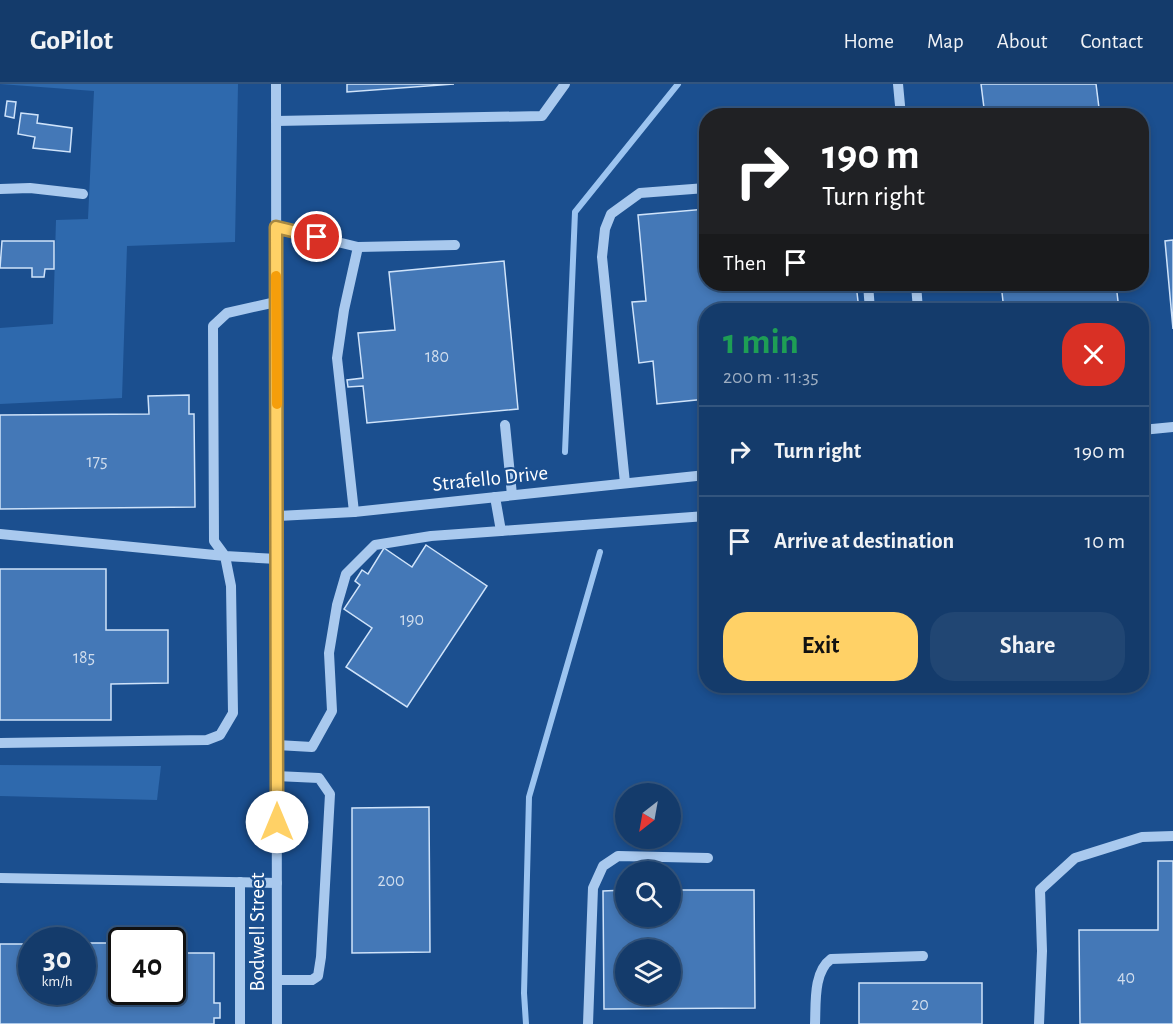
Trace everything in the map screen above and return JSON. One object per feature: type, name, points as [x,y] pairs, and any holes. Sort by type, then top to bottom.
[{"type":"street","name":"Bodwell Street","points":[[276,84],[277,1024]]},
{"type":"street","points":[[276,122],[542,116],[565,84]]},
{"type":"street","points":[[898,84],[900,108]]},
{"type":"street","points":[[0,189],[30,188],[84,194]]},
{"type":"street","points":[[625,483],[602,257],[605,229],[611,214],[640,193],[699,189]]},
{"type":"street","points":[[276,227],[358,247],[455,244]]},
{"type":"street","points":[[354,512],[338,358],[344,310],[358,247]]},
{"type":"street","points":[[0,742],[207,740],[220,735],[233,713],[231,586],[225,556],[214,542],[213,326],[227,313],[276,302]]},
{"type":"street","points":[[506,425],[512,495]]},
{"type":"street","points":[[1149,429],[1173,427]]},
{"type":"street","name":"Strafello Drive","points":[[278,516],[354,512],[699,476]]},
{"type":"street","points":[[495,497],[501,531]]},
{"type":"street","points":[[277,745],[312,747],[332,711],[329,653],[337,605],[346,574],[375,545],[431,536],[699,517]]},
{"type":"street","points":[[0,534],[277,559]]},
{"type":"street","points":[[276,776],[320,778],[330,794],[318,976],[312,980],[277,980]]},
{"type":"street","points":[[1039,1024],[1042,951],[1040,891],[1075,858],[1142,837],[1173,836]]},
{"type":"street","points":[[588,1024],[593,888],[603,866],[618,856],[708,858]]},
{"type":"street","points":[[0,878],[277,883]]},
{"type":"street","points":[[240,882],[240,1024]]},
{"type":"street","points":[[814,1024],[818,982],[825,963],[831,959],[923,956]]},
{"type":"shaded area","points":[[0,84],[238,84],[235,242],[127,246],[122,398],[0,404],[0,328],[53,324],[56,220],[88,219],[94,91]]},
{"type":"shaded area","points":[[0,765],[161,766],[157,800],[0,796]]},
{"type":"building","points":[[347,84],[454,84],[347,92]]},
{"type":"building","points":[[981,84],[1096,84],[1099,108],[984,108]]},
{"type":"building","points":[[7,101],[16,102],[14,118],[5,116]]},
{"type":"building","points":[[21,113],[38,115],[37,123],[72,128],[70,152],[33,148],[35,137],[18,134]]},
{"type":"building","points":[[699,210],[699,291],[857,291],[858,303],[699,303],[699,400],[657,404],[653,361],[639,363],[632,302],[646,301],[638,215]]},
{"type":"building","points":[[1173,240],[1173,329],[1165,241]]},
{"type":"building","points":[[2,241],[54,241],[54,269],[45,269],[44,277],[32,277],[32,268],[0,268]]},
{"type":"building","points":[[504,261],[518,409],[367,423],[363,386],[348,387],[347,380],[363,378],[358,333],[395,330],[389,272]]},
{"type":"building","points":[[1002,291],[1117,291],[1118,303],[1003,303]]},
{"type":"building","points":[[189,395],[189,414],[194,414],[195,507],[0,509],[0,415],[149,414],[148,396]]},
{"type":"building","points":[[426,545],[487,586],[407,707],[346,667],[372,628],[344,609],[360,585],[355,581],[362,570],[368,574],[384,548],[412,567]]},
{"type":"building","points":[[0,569],[106,569],[106,630],[168,630],[168,683],[111,684],[111,720],[0,720]]},
{"type":"building","points":[[429,807],[430,952],[352,953],[352,808]]},
{"type":"building","points":[[1158,861],[1173,861],[1173,1024],[1080,1024],[1079,930],[1158,930]]},
{"type":"building","points":[[615,890],[615,927],[681,927],[681,890],[754,890],[755,1008],[604,1009],[603,891]]},
{"type":"building","points":[[96,943],[108,943],[108,1005],[186,1005],[186,953],[214,953],[214,1003],[220,1003],[220,1018],[214,1018],[214,1024],[0,1024],[0,944],[18,944],[18,1005],[96,1005]]},
{"type":"building","points":[[859,983],[982,983],[982,1024],[859,1024]]},
{"type":"waterway","points":[[565,452],[575,212],[678,84]]},
{"type":"waterway","points":[[526,1024],[524,993],[529,797],[600,552]]},
{"type":"slow traffic","points":[[276,276],[277,404]]},
{"type":"route","points":[[277,822],[276,227],[317,237]]}]
